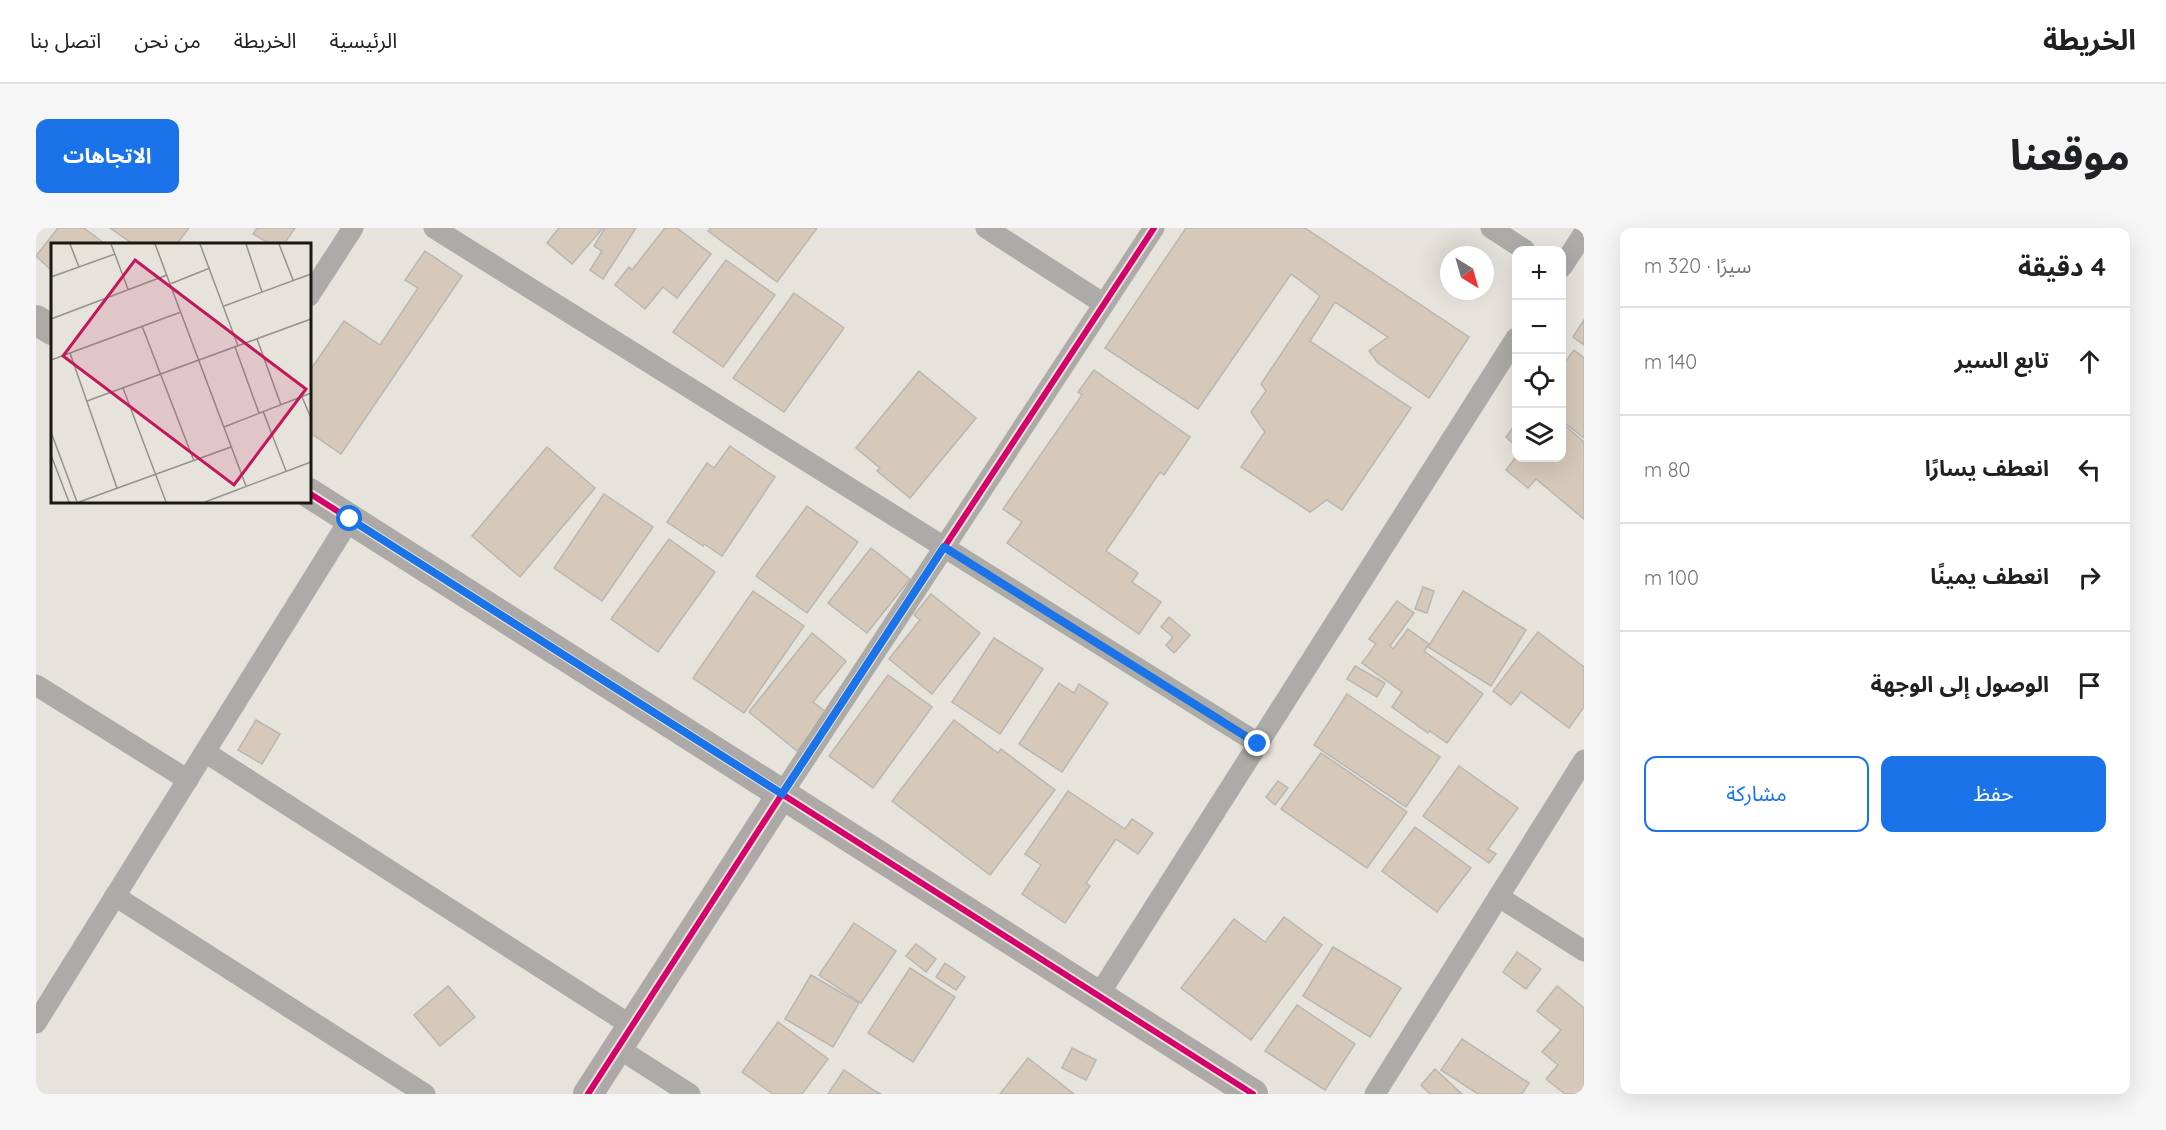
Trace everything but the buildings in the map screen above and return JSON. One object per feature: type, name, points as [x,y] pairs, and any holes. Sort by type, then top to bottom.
[{"type":"street","points":[[310,294],[353,228]]},
{"type":"street","points":[[434,228],[1258,744]]},
{"type":"street","points":[[986,228],[1104,304]]},
{"type":"street","points":[[588,1094],[1154,228]]},
{"type":"street","points":[[1491,228],[1519,246]]},
{"type":"street","points":[[1566,261],[1584,234]]},
{"type":"street","points":[[36,320],[51,329]]},
{"type":"street","points":[[1098,996],[1512,344]]},
{"type":"street","points":[[310,495],[1253,1094]]},
{"type":"street","points":[[36,1023],[350,519]]},
{"type":"street","points":[[36,685],[188,780]]},
{"type":"street","points":[[205,752],[625,1037],[690,1094]]},
{"type":"street","points":[[1375,1094],[1584,760]]},
{"type":"street","points":[[115,896],[425,1094]]},
{"type":"street","points":[[1499,897],[1584,951]]},
{"type":"cycle path","points":[[588,1094],[1154,228]]},
{"type":"cycle path","points":[[310,494],[1253,1094]]},
{"type":"route","points":[[350,519],[782,794],[944,547],[1258,744]]}]
